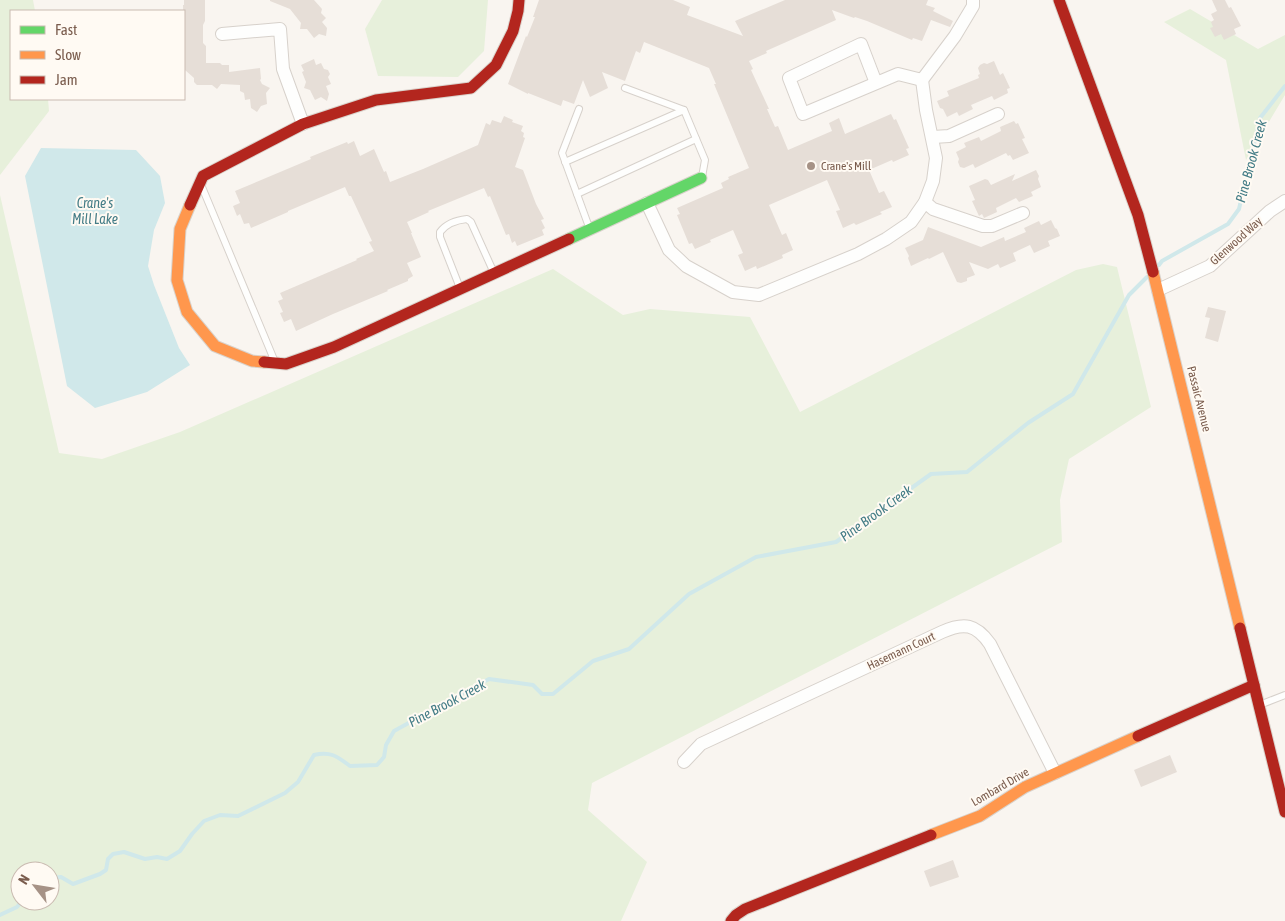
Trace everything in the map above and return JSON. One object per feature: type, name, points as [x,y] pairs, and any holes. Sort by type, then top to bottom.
[{"type":"street","points":[[519,0],[513,31],[496,65],[471,88],[376,100],[304,124],[203,176],[180,229],[177,280],[187,312],[215,346],[252,361],[286,364],[334,347],[701,178]]},
{"type":"street","points":[[647,203],[669,250],[686,266],[733,292],[759,295],[858,254],[886,239],[911,222],[925,202],[933,181],[936,158],[922,80],[955,36],[972,6],[973,0]]},
{"type":"street","name":"Passaic Avenue","points":[[1059,0],[1138,215],[1149,254],[1285,812]]},
{"type":"street","points":[[222,34],[280,28],[283,69],[304,124]]},
{"type":"street","points":[[876,83],[861,44],[790,78],[803,114],[898,74],[922,80]]},
{"type":"street","points":[[933,137],[949,136],[998,114]]},
{"type":"street","name":"Glenwood Way","points":[[1157,285],[1210,266],[1270,211],[1285,201]]},
{"type":"street","points":[[925,202],[934,209],[983,226],[992,226],[1022,213]]},
{"type":"street","name":"Hasemann Court","points":[[684,762],[701,744],[953,627],[970,626],[985,636],[990,644],[1055,773]]},
{"type":"street","name":"Lombard Drive","points":[[731,921],[745,909],[980,816],[1025,787],[1254,685]]},
{"type":"lane","points":[[626,88],[684,110],[705,160],[701,178]]},
{"type":"lane","points":[[579,109],[562,153],[590,229]]},
{"type":"lane","points":[[565,162],[684,110]]},
{"type":"lane","points":[[577,194],[696,139]]},
{"type":"lane","points":[[200,183],[276,363]]},
{"type":"lane","points":[[461,289],[440,237],[440,232],[444,226],[461,219],[467,219],[471,222],[494,274]]},
{"type":"lane","points":[[1258,705],[1285,696]]},
{"type":"green space","points":[[0,0],[33,0],[35,10],[10,10],[10,100],[48,100],[49,111],[0,175]]},
{"type":"green space","points":[[382,0],[488,0],[484,51],[458,77],[378,76],[365,29]]},
{"type":"green space","points":[[1190,9],[1258,49],[1285,35],[1285,95],[1246,160],[1226,60],[1164,22]]},
{"type":"green space","points":[[0,195],[59,453],[102,459],[180,432],[553,269],[623,315],[650,309],[750,317],[800,412],[1076,270],[1103,264],[1117,267],[1151,407],[1069,459],[1060,500],[1062,542],[592,783],[588,810],[647,862],[621,921],[0,921]]},
{"type":"water","name":"Crane's Mill Lake","points":[[41,148],[136,150],[160,176],[165,203],[154,230],[148,266],[179,348],[190,365],[147,392],[95,408],[67,386],[25,176]]},
{"type":"building","points":[[184,0],[205,0],[203,43],[206,46],[206,63],[229,65],[229,72],[260,68],[262,84],[270,88],[266,93],[267,104],[261,106],[257,112],[251,108],[250,99],[245,100],[244,93],[240,91],[240,85],[221,84],[217,89],[212,85],[197,85],[194,82],[194,78],[185,70]]},
{"type":"building","points":[[270,0],[314,0],[322,9],[321,13],[326,18],[322,22],[327,28],[326,36],[319,34],[314,38],[307,29],[300,29],[301,23],[290,9]]},
{"type":"building","name":"Crane's Mill","points":[[539,0],[673,0],[690,7],[687,15],[743,36],[735,21],[785,0],[928,0],[926,5],[935,8],[933,11],[953,21],[950,27],[931,20],[922,41],[913,38],[912,40],[867,21],[832,10],[836,20],[766,51],[767,53],[749,61],[753,69],[751,70],[769,109],[767,109],[775,127],[778,126],[788,150],[832,131],[829,123],[839,118],[845,134],[891,114],[894,120],[896,119],[909,148],[906,149],[909,155],[869,170],[879,193],[884,191],[892,207],[880,212],[882,214],[856,225],[854,223],[843,228],[836,211],[840,210],[827,180],[769,205],[782,235],[786,233],[793,250],[782,255],[783,258],[757,269],[756,266],[745,271],[738,255],[743,253],[733,230],[695,249],[692,243],[689,244],[677,215],[680,214],[677,208],[723,188],[721,183],[729,179],[728,177],[749,168],[709,68],[644,42],[640,53],[636,51],[625,81],[602,72],[608,88],[590,97],[583,80],[574,104],[563,100],[561,106],[528,94],[508,84],[535,17],[533,17]]},
{"type":"building","points":[[1212,0],[1225,0],[1241,26],[1234,29],[1236,34],[1224,40],[1221,34],[1215,37],[1210,28],[1213,27],[1211,22],[1214,20],[1211,14],[1217,11]]},
{"type":"building","points":[[314,59],[316,65],[321,63],[330,74],[328,77],[331,84],[326,86],[329,94],[327,101],[321,97],[315,100],[310,90],[304,88],[306,82],[301,65]]},
{"type":"building","points":[[994,61],[1000,75],[1003,73],[1010,88],[1007,89],[1008,93],[994,100],[992,96],[971,105],[973,109],[959,116],[957,112],[947,117],[937,101],[949,96],[947,91],[979,78],[978,68],[980,65]]},
{"type":"building","points":[[504,116],[513,120],[512,122],[523,126],[521,131],[524,133],[523,137],[525,138],[515,167],[523,170],[544,219],[541,220],[545,228],[542,230],[544,235],[517,246],[515,241],[512,243],[509,234],[506,235],[490,196],[488,197],[484,188],[428,211],[407,222],[421,257],[407,263],[413,276],[408,281],[296,331],[291,319],[284,322],[280,313],[283,312],[278,301],[283,299],[280,293],[374,251],[369,242],[372,241],[345,187],[251,228],[249,223],[244,224],[240,214],[237,216],[233,206],[240,203],[235,191],[311,159],[310,157],[354,141],[360,156],[374,149],[390,182],[478,145],[486,123],[490,125],[492,120],[501,123]]},
{"type":"building","points":[[1014,121],[1016,124],[1018,123],[1025,138],[1022,139],[1029,153],[1013,160],[1006,153],[975,168],[973,164],[964,168],[960,167],[956,152],[966,147],[964,143],[979,137],[981,141],[1001,131],[1000,127]]},
{"type":"building","points":[[1036,170],[1041,187],[1031,192],[1033,196],[1019,202],[1016,198],[996,208],[997,212],[984,218],[982,214],[979,216],[972,201],[975,200],[969,186],[985,179],[991,185],[1015,174],[1012,181]]},
{"type":"building","points":[[1051,220],[1060,236],[1048,241],[1050,246],[1034,253],[1030,245],[1013,253],[1016,261],[1000,268],[998,264],[988,269],[969,262],[975,275],[961,283],[957,282],[943,252],[911,266],[905,248],[923,240],[928,227],[981,247],[1004,237],[1005,241],[1026,232],[1024,228],[1039,221],[1041,225]]},
{"type":"building","points":[[1208,307],[1226,311],[1218,342],[1205,338],[1210,318],[1205,317]]},
{"type":"building","points":[[1170,755],[1177,772],[1141,787],[1134,770]]},
{"type":"building","points":[[953,860],[959,877],[930,887],[924,871]]},
{"type":"waterway","name":"Pine Brook Creek","points":[[1159,265],[1162,261],[1228,224],[1239,209],[1260,118],[1285,86]]},
{"type":"waterway","name":"Pine Brook Creek","points":[[60,877],[73,884],[100,874],[106,870],[108,859],[113,854],[124,852],[145,859],[157,857],[167,859],[180,851],[204,821],[220,815],[238,816],[285,793],[298,782],[314,755],[333,755],[350,766],[377,765],[384,757],[386,745],[394,731],[489,679],[533,685],[542,694],[553,694],[593,661],[629,649],[689,594],[756,557],[836,542],[931,474],[967,472],[1028,423],[1073,394],[1129,295],[1147,277]]},
{"type":"waterway","name":"Pine Brook Creek","points":[[0,915],[10,910]]},
{"type":"traffic: fast","points":[[569,239],[701,178]]},
{"type":"traffic: slow","points":[[190,205],[180,229],[177,280],[187,312],[215,346],[252,361],[264,362]]},
{"type":"traffic: slow","points":[[1153,272],[1240,628]]},
{"type":"traffic: slow","points":[[931,835],[980,816],[1025,787],[1138,736]]},
{"type":"traffic: jam","points":[[190,205],[203,176],[303,124],[376,100],[471,88],[496,65],[513,31],[519,0]]},
{"type":"traffic: jam","points":[[1059,0],[1138,215],[1153,272]]},
{"type":"traffic: jam","points":[[264,362],[286,364],[334,347],[569,239]]},
{"type":"traffic: jam","points":[[1240,628],[1285,812]]},
{"type":"traffic: jam","points":[[1138,736],[1254,685]]},
{"type":"traffic: jam","points":[[731,921],[745,909],[931,835]]},
{"type":"place","name":"Crane's Mill","points":[[811,166]]}]
